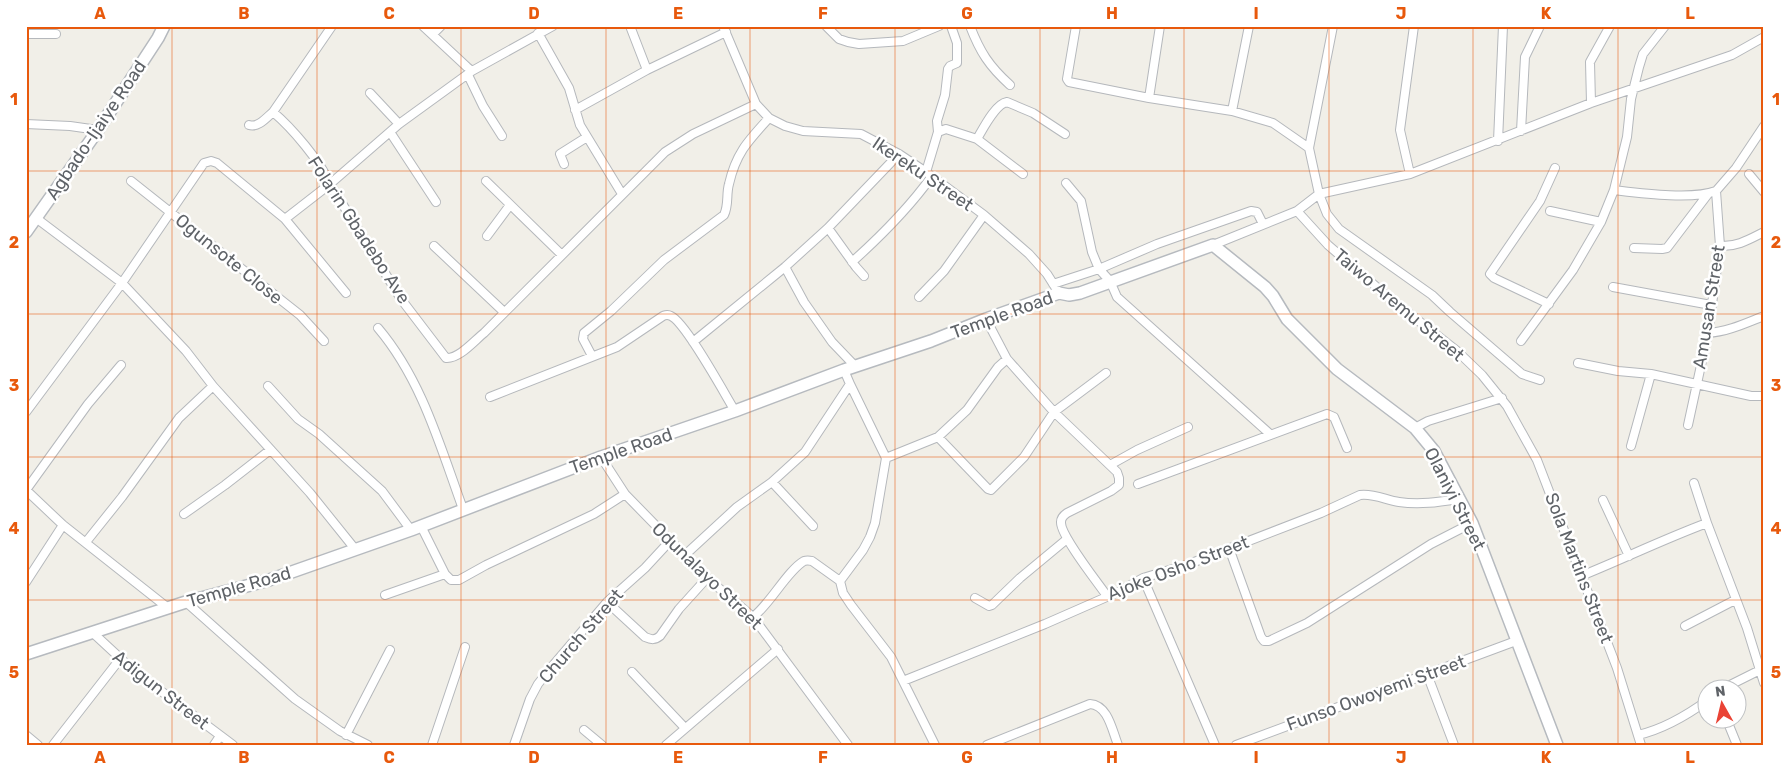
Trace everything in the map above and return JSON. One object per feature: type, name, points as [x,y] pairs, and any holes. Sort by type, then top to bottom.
[{"type":"street","name":"Agbado-Ijaiye Road","points":[[26,232],[98,130],[164,26]]},
{"type":"street","points":[[249,125],[257,125],[273,112],[332,26]]},
{"type":"street","points":[[424,26],[467,67],[483,106],[502,136]]},
{"type":"street","points":[[434,34],[440,26]]},
{"type":"street","points":[[285,219],[330,184],[399,124],[470,73],[553,26]]},
{"type":"street","points":[[630,26],[647,70]]},
{"type":"street","points":[[826,26],[839,39],[858,44],[903,41],[940,26]]},
{"type":"street","points":[[852,262],[917,197],[929,174],[938,132],[937,121],[945,95],[948,69],[957,63],[957,43],[951,26]]},
{"type":"street","points":[[970,26],[981,51],[993,70],[1010,85]]},
{"type":"street","points":[[1076,26],[1067,80],[1070,82],[1149,98],[1232,111],[1273,123],[1309,148]]},
{"type":"street","points":[[1149,98],[1160,26]]},
{"type":"street","points":[[1232,111],[1249,26]]},
{"type":"street","points":[[1333,26],[1309,148],[1317,196],[1327,214],[1339,229],[1432,295],[1522,374],[1540,380]]},
{"type":"street","points":[[1410,174],[1400,130],[1414,26]]},
{"type":"street","points":[[1498,141],[1502,26]]},
{"type":"street","points":[[1521,131],[1526,57],[1540,26]]},
{"type":"street","points":[[1591,103],[1590,62],[1610,26]]},
{"type":"street","points":[[1521,341],[1573,270],[1601,222],[1614,190],[1627,137],[1630,99],[1643,54],[1665,26]]},
{"type":"street","points":[[575,110],[725,29]]},
{"type":"street","name":"Ikereku Street","points":[[725,29],[756,104],[769,118],[785,126],[803,131],[861,134],[899,154],[929,174],[984,216],[1029,254],[1047,274],[1056,289]]},
{"type":"street","points":[[538,33],[569,88],[577,118],[622,194]]},
{"type":"street","points":[[26,34],[56,34]]},
{"type":"street","points":[[1213,245],[1298,210],[1317,196],[1410,174],[1591,103],[1732,55],[1764,37]]},
{"type":"street","points":[[370,93],[399,124]]},
{"type":"street","points":[[977,139],[995,110],[1007,102],[1034,113],[1065,134]]},
{"type":"street","points":[[434,246],[504,312],[665,152],[693,134],[756,104]]},
{"type":"street","name":"Folarin Gbadebo Ave","points":[[273,112],[291,129],[326,174],[330,184],[401,299],[446,358],[451,358],[484,333],[504,312]]},
{"type":"street","points":[[592,356],[583,339],[584,333],[611,311],[664,260],[724,214],[727,209],[731,176],[739,154],[769,118]]},
{"type":"street","points":[[26,124],[70,126],[98,130]]},
{"type":"street","points":[[1634,248],[1662,250],[1667,248],[1712,192],[1736,168],[1764,126]]},
{"type":"street","points":[[938,132],[946,129],[977,139],[1023,174]]},
{"type":"street","points":[[390,132],[436,202]]},
{"type":"street","points":[[564,164],[560,154],[587,137]]},
{"type":"street","points":[[693,342],[785,267],[828,228],[899,154]]},
{"type":"street","points":[[26,412],[122,283],[204,163],[211,161],[217,163],[285,219],[346,293]]},
{"type":"street","points":[[1549,304],[1494,278],[1490,274],[1540,201],[1555,168]]},
{"type":"street","points":[[1749,174],[1764,192]]},
{"type":"street","name":"Ogunsote Close","points":[[131,181],[300,315],[324,341]]},
{"type":"street","points":[[486,181],[562,255]]},
{"type":"street","points":[[1066,183],[1082,200],[1092,252],[1099,269],[1110,281],[1117,297],[1270,434]]},
{"type":"street","points":[[1614,190],[1658,195],[1712,192]]},
{"type":"street","name":"Amusan Street","points":[[1688,425],[1708,333],[1720,246],[1712,192]]},
{"type":"street","points":[[487,236],[510,205]]},
{"type":"street","name":"Taiwo Aremu Street","points":[[1298,210],[1328,245],[1387,296],[1458,351],[1502,398]]},
{"type":"street","points":[[1056,289],[1157,244],[1251,211],[1257,212],[1263,224]]},
{"type":"street","points":[[1550,211],[1601,222]]},
{"type":"street","points":[[918,297],[944,270],[984,216]]},
{"type":"street","points":[[36,218],[122,283],[186,352],[213,386],[310,493],[355,549]]},
{"type":"street","points":[[828,228],[864,276]]},
{"type":"street","points":[[1720,246],[1740,243],[1764,232]]},
{"type":"street","name":"Temple Road","points":[[26,654],[186,602],[269,580],[416,528],[600,457],[931,341],[1056,289],[1069,295],[1080,293],[1213,245]]},
{"type":"street","name":"Olaniyi Street","points":[[1213,245],[1265,287],[1274,296],[1287,319],[1337,369],[1415,428],[1434,451],[1472,522],[1557,745]]},
{"type":"street","points":[[785,267],[804,302],[850,368],[850,384],[886,458],[875,523],[870,537],[840,582]]},
{"type":"street","points":[[1613,287],[1711,304]]},
{"type":"street","points":[[490,397],[617,346],[663,316],[668,315],[672,316],[684,329],[735,411]]},
{"type":"street","points":[[1708,333],[1717,333],[1764,316]]},
{"type":"street","points":[[986,319],[1007,359],[1054,412],[1117,472],[1119,485],[1062,517],[1061,524],[1067,539],[1107,596]]},
{"type":"street","points":[[378,328],[392,345],[416,385],[462,509]]},
{"type":"street","points":[[886,458],[938,437],[966,410],[998,367],[1007,359]]},
{"type":"street","points":[[1578,363],[1618,372],[1651,374],[1751,396],[1764,396]]},
{"type":"street","points":[[121,365],[88,404],[26,490],[63,525],[168,608]]},
{"type":"street","points":[[938,437],[991,490],[1024,456],[1054,412],[1106,373]]},
{"type":"street","points":[[1631,446],[1651,374]]},
{"type":"street","points":[[685,555],[737,507],[772,482],[805,452],[850,384]]},
{"type":"street","points":[[86,542],[122,497],[180,418],[213,386]]},
{"type":"street","points":[[268,386],[298,419],[319,434],[382,491],[416,528],[444,574],[451,580],[459,580],[486,564],[594,514],[625,494]]},
{"type":"street","points":[[1415,428],[1502,398]]},
{"type":"street","name":"Sola Martins Street","points":[[1502,398],[1537,460],[1617,668],[1642,745]]},
{"type":"street","points":[[1138,484],[1270,434],[1317,417],[1331,414],[1347,448]]},
{"type":"street","points":[[1110,465],[1188,427]]},
{"type":"street","points":[[184,514],[270,450]]},
{"type":"street","name":"Odunalayo Street","points":[[600,457],[625,494],[707,578],[753,617],[848,745]]},
{"type":"street","points":[[772,482],[813,526]]},
{"type":"street","points":[[1694,483],[1735,600],[1762,669],[1764,683]]},
{"type":"street","name":"Ajoke Osho Street","points":[[902,681],[1046,624],[1118,592],[1143,578],[1189,564],[1360,495],[1366,494],[1398,502],[1422,504],[1459,498]]},
{"type":"street","points":[[1603,500],[1629,556]]},
{"type":"street","points":[[1229,548],[1261,637],[1264,641],[1269,641],[1307,623],[1431,544],[1472,522]]},
{"type":"street","points":[[1581,576],[1667,538],[1707,523]]},
{"type":"street","points":[[26,582],[63,525]]},
{"type":"street","points":[[975,598],[985,604],[992,605],[1020,578],[1067,539]]},
{"type":"street","name":"Church Street","points":[[514,745],[530,699],[538,684],[606,602],[645,568],[670,541]]},
{"type":"street","points":[[753,617],[761,611],[792,573],[804,562],[812,561],[840,582],[843,593],[891,657],[935,745]]},
{"type":"street","points":[[385,595],[444,574]]},
{"type":"street","points":[[606,602],[646,638],[656,639],[684,603],[707,578]]},
{"type":"street","points":[[1143,578],[1215,745]]},
{"type":"street","points":[[1685,626],[1735,600]]},
{"type":"street","points":[[186,602],[295,699],[346,735],[368,745]]},
{"type":"street","name":"Adigun Street","points":[[92,632],[120,659],[233,745]]},
{"type":"street","name":"Funso Owoyemi Street","points":[[1236,745],[1516,641]]},
{"type":"street","points":[[432,745],[465,647]]},
{"type":"street","points":[[666,745],[778,649]]},
{"type":"street","points":[[346,735],[390,650]]},
{"type":"street","points":[[53,745],[120,659]]},
{"type":"street","points":[[1744,678],[1762,669]]},
{"type":"street","points":[[632,672],[684,728]]},
{"type":"street","points":[[1427,674],[1454,745]]},
{"type":"street","points":[[986,745],[1090,704],[1097,704],[1103,709],[1118,745]]},
{"type":"street","points":[[1638,735],[1652,732],[1680,719],[1698,707]]},
{"type":"street","points":[[1730,728],[1737,745]]},
{"type":"street","points":[[584,730],[602,745]]},
{"type":"street","points":[[26,735],[38,745]]},
{"type":"street","points":[[214,745],[220,736]]}]
